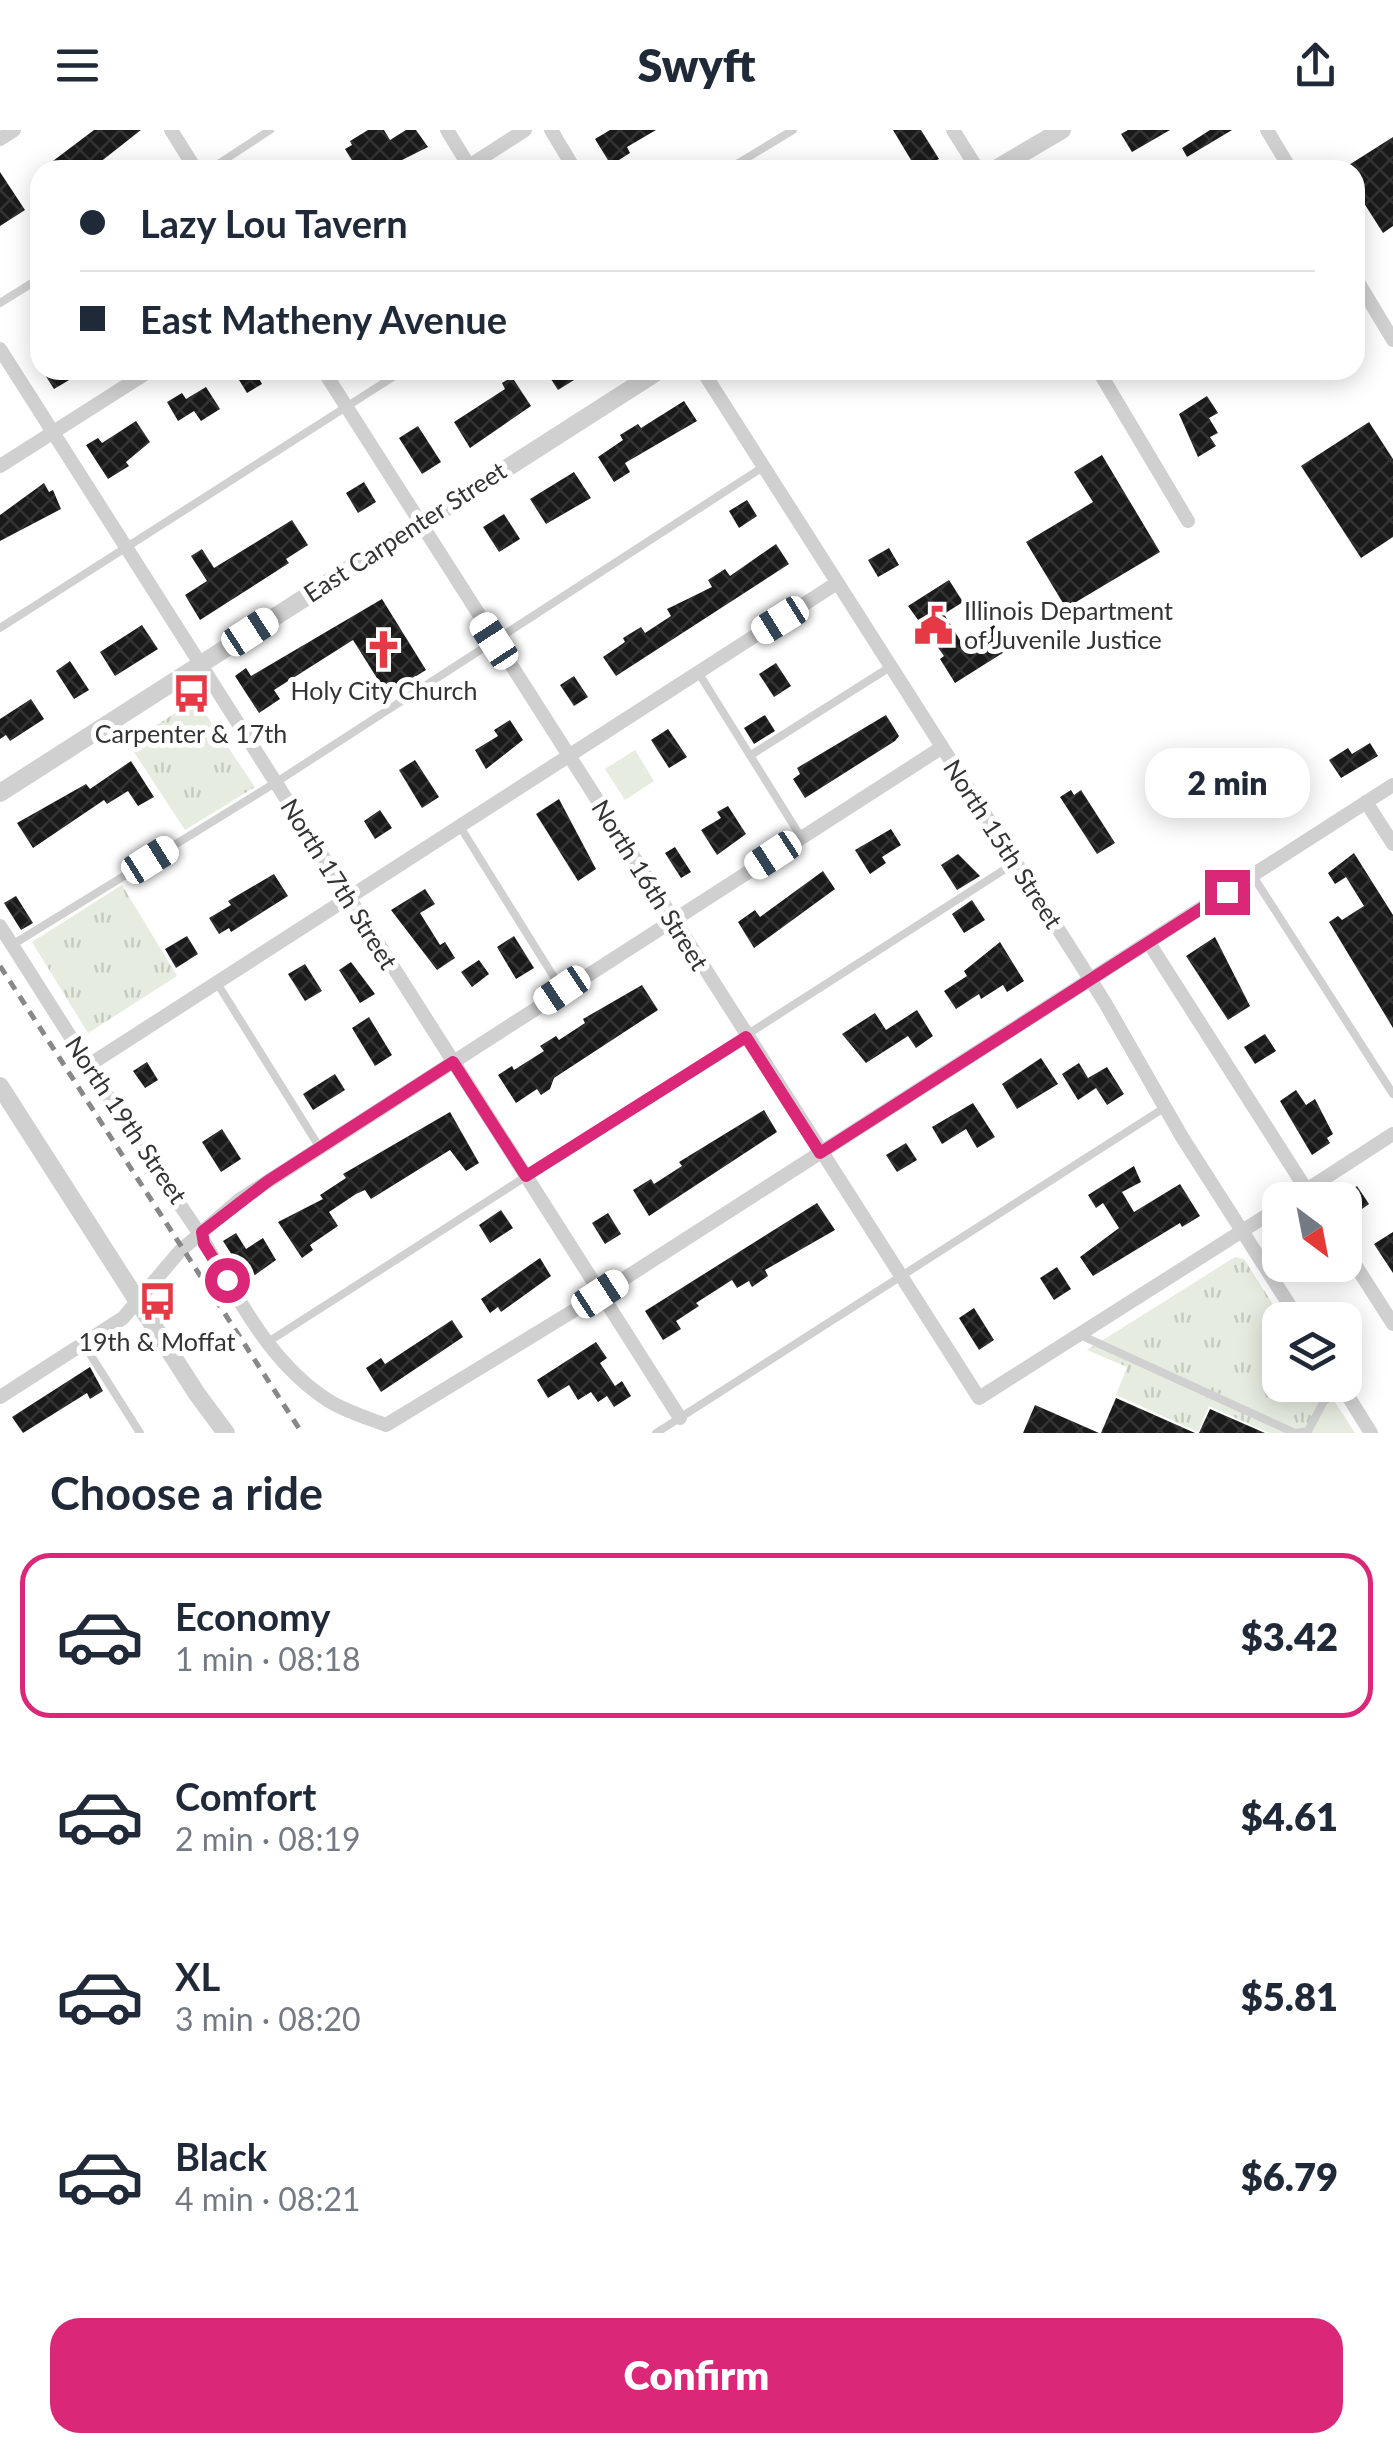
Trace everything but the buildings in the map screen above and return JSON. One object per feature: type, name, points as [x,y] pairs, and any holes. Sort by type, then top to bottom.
[{"type":"street","points":[[0,139],[14,130]]},
{"type":"street","points":[[171,130],[190,160]]},
{"type":"street","points":[[447,130],[462,160]]},
{"type":"street","points":[[478,160],[525,130]]},
{"type":"street","points":[[551,130],[570,160]]},
{"type":"street","points":[[953,130],[972,160]]},
{"type":"street","points":[[1011,160],[1062,130]]},
{"type":"street","points":[[1267,130],[1285,160]]},
{"type":"street","points":[[1365,294],[1393,340]]},
{"type":"street","name":"North 17th Street","points":[[0,349],[680,1418]]},
{"type":"street","points":[[0,466],[134,380]]},
{"type":"street","name":"North 16th Street","points":[[329,380],[979,1398],[1078,1334]]},
{"type":"street","name":"East Carpenter Street","points":[[0,793],[644,380]]},
{"type":"street","name":"North 15th Street","points":[[708,380],[1016,862],[1164,1108],[1287,1302]]},
{"type":"street","points":[[1104,380],[1188,520]]},
{"type":"street","points":[[89,1065],[837,584]]},
{"type":"street","points":[[0,1397],[138,1303],[202,1232],[239,1200],[941,748]]},
{"type":"street","points":[[389,1429],[1393,785]]},
{"type":"street","points":[[1366,802],[1393,844]]},
{"type":"street","name":"North 19th Street","points":[[0,926],[166,1187],[202,1232],[204,1244],[268,1342],[332,1402],[389,1429]]},
{"type":"street","points":[[1149,943],[1302,1182]]},
{"type":"street","points":[[0,1086],[226,1433]]},
{"type":"street","points":[[1328,1182],[1393,1134]]},
{"type":"street","points":[[1078,1334],[1262,1218]]},
{"type":"street","points":[[1362,1276],[1393,1324]]},
{"type":"street","points":[[1351,1402],[1371,1433]]},
{"type":"lane","points":[[224,160],[270,130]]},
{"type":"lane","points":[[743,160],[793,130]]},
{"type":"lane","points":[[0,303],[30,284]]},
{"type":"lane","points":[[0,628],[388,380]]},
{"type":"lane","points":[[12,945],[276,783],[763,468]]},
{"type":"lane","points":[[751,756],[890,667]]},
{"type":"lane","points":[[698,672],[801,838]]},
{"type":"lane","points":[[460,825],[562,990]]},
{"type":"lane","points":[[268,1342],[1016,862]]},
{"type":"lane","points":[[1253,876],[1393,1094]]},
{"type":"lane","points":[[216,984],[320,1148]]},
{"type":"lane","points":[[656,1433],[1164,1108]]},
{"type":"lane","points":[[1078,1334],[1296,1433],[1308,1431],[1323,1402]]},
{"type":"lane","points":[[82,1343],[140,1433]]},
{"type":"green space","points":[[196,700],[255,787],[185,830],[128,743]]},
{"type":"green space","points":[[635,750],[654,781],[625,800],[605,769]]},
{"type":"green space","points":[[122,885],[177,976],[88,1033],[32,942]]},
{"type":"green space","points":[[1235,1257],[1244,1259],[1271,1302],[1262,1302],[1262,1402],[1335,1402],[1355,1433],[1269,1433],[1209,1406],[1198,1432],[1116,1395],[1127,1367],[1087,1350]]},
{"type":"railway","points":[[0,966],[302,1433]]},
{"type":"place","name":"Illinois Department of Juvenile Justice","points":[[934,625]]},
{"type":"place","name":"Holy City Church","points":[[384,650]]},
{"type":"place","name":"Carpenter & 17th","points":[[191,693]]},
{"type":"place","name":"19th & Moffat","points":[[157,1301]]},
{"type":"route","points":[[227,1280],[204,1244],[202,1232],[239,1200],[453,1062],[526,1176],[746,1037],[820,1153],[1227,892]]}]
